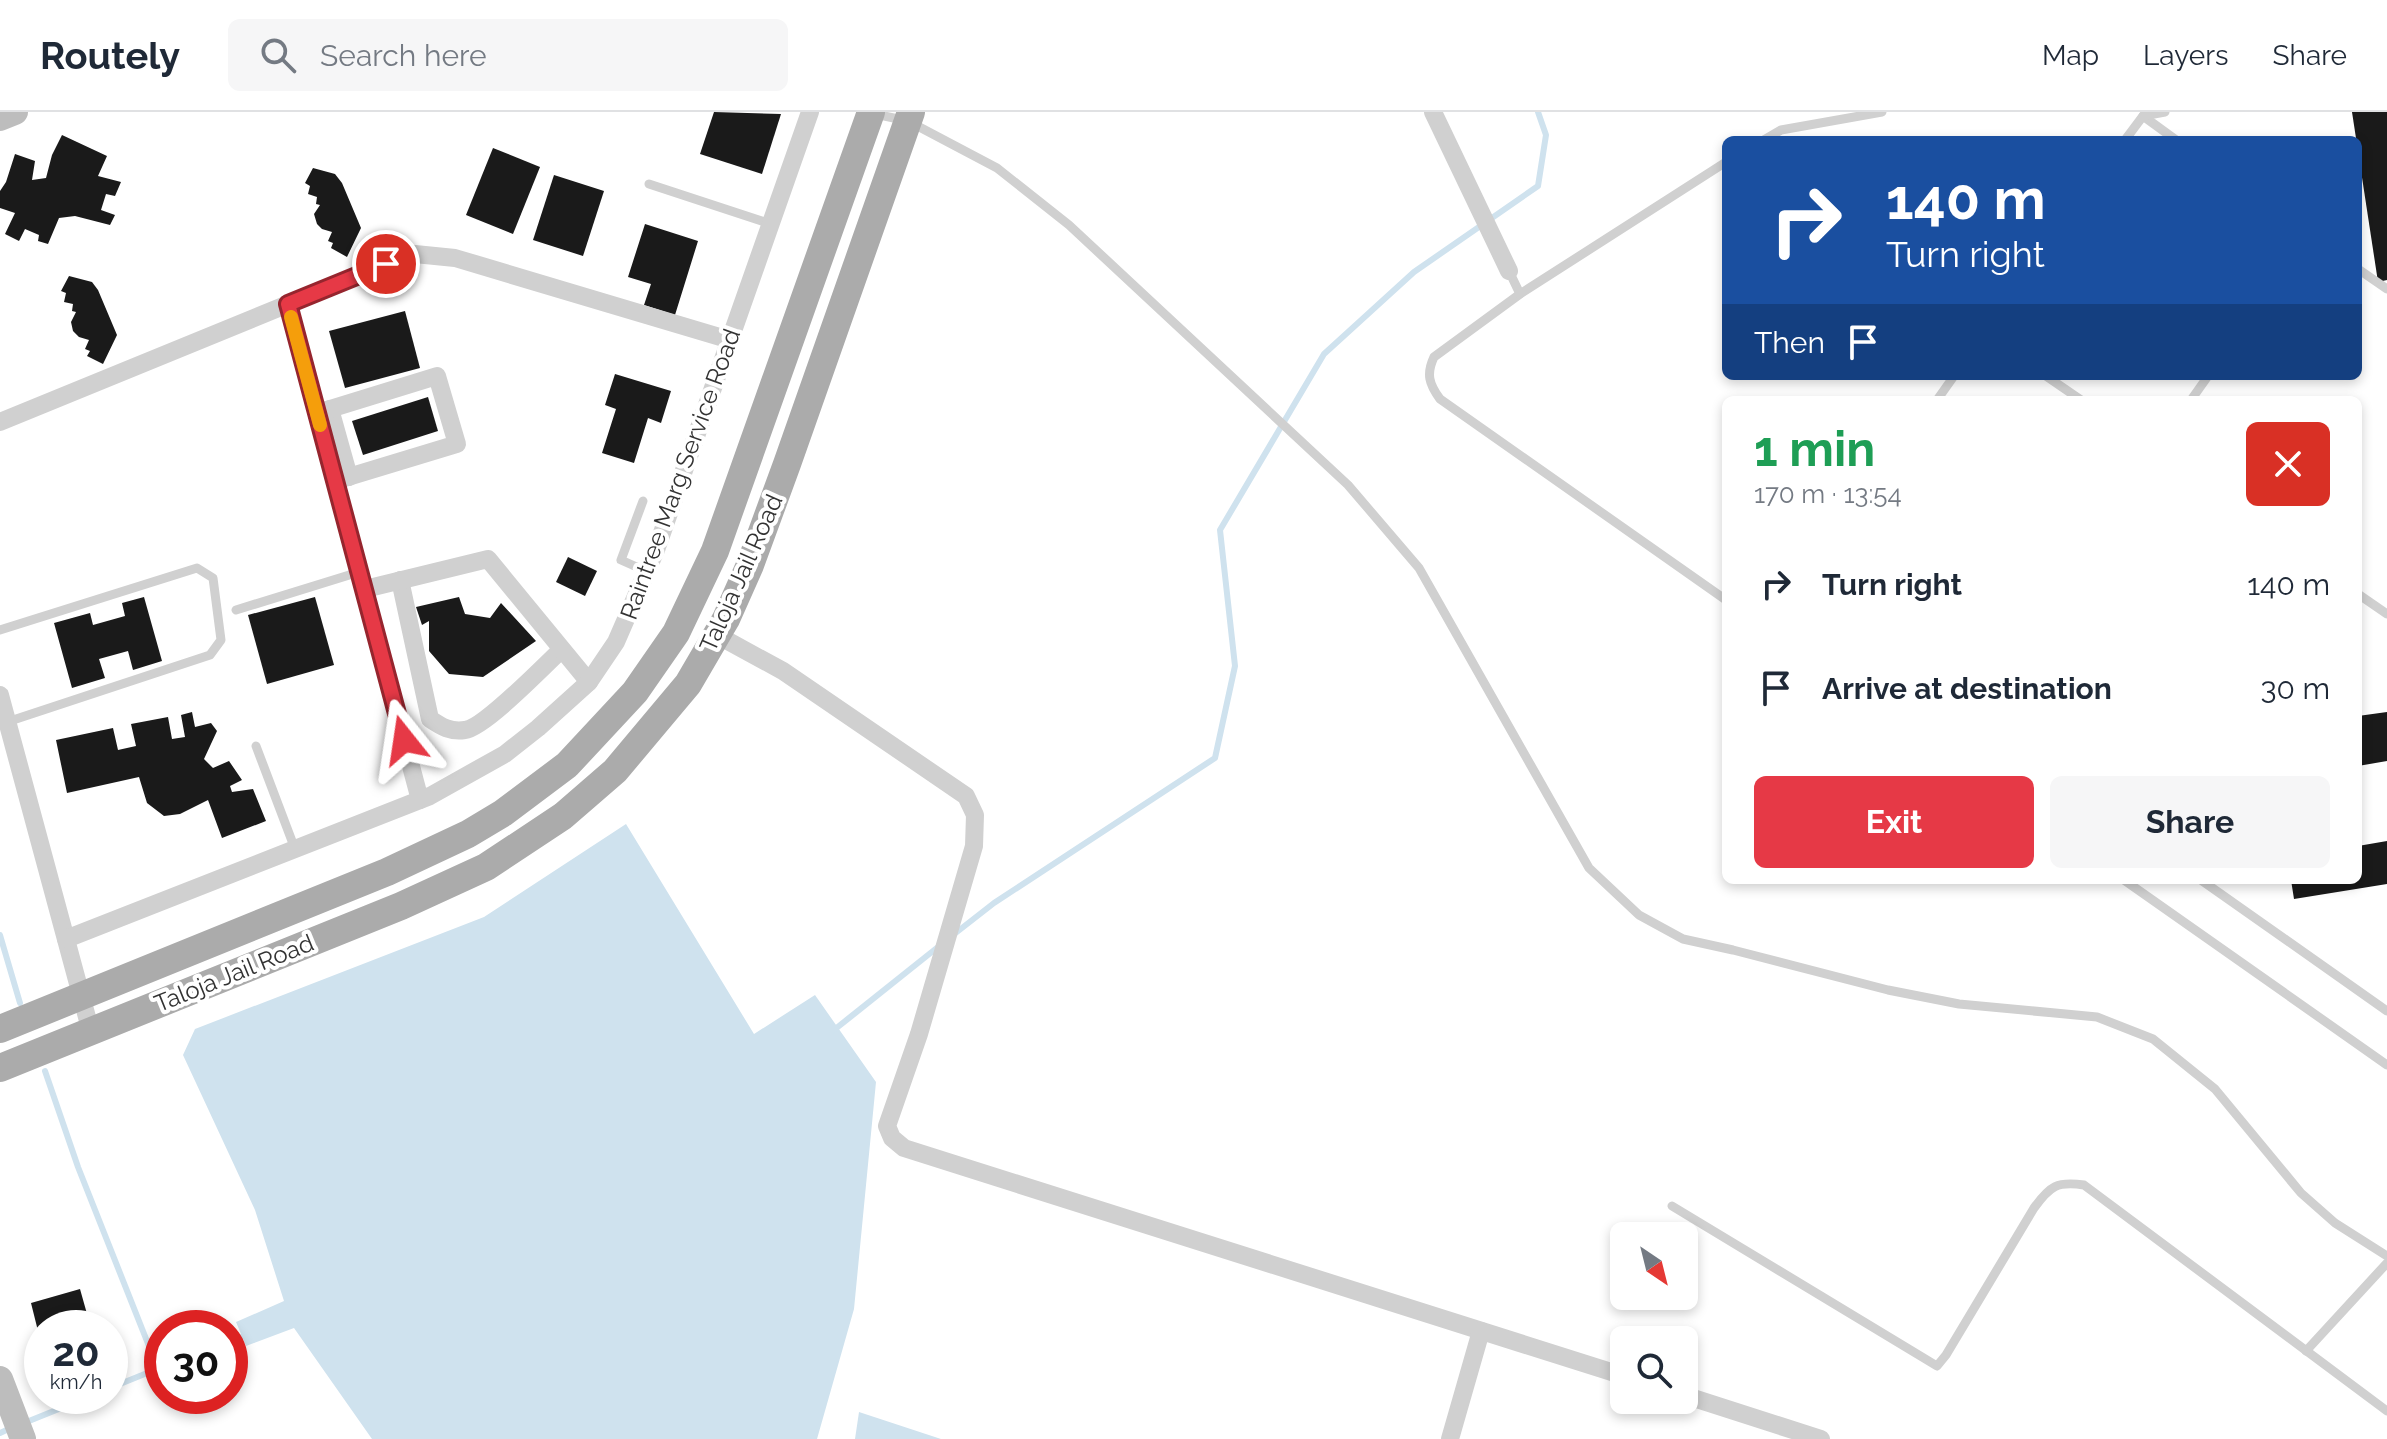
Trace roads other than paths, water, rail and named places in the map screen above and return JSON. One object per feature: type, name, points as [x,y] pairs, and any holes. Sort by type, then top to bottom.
[{"type":"main road","name":"Taloja Jail Road","points":[[0,1029],[387,872],[468,834],[503,813],[567,765],[615,716],[658,663],[676,633],[715,551],[871,113]]},
{"type":"main road","name":"Taloja Jail Road","points":[[0,1068],[401,906],[486,867],[524,844],[591,793],[624,761],[688,684],[717,635],[750,565],[909,116]]},
{"type":"street","points":[[0,118],[15,112]]},
{"type":"street","name":"Raintree Marg Service Road","points":[[66,939],[420,800],[466,778],[505,754],[589,682],[616,642],[648,572],[810,112]]},
{"type":"street","points":[[1433,112],[1509,271]]},
{"type":"street","points":[[0,422],[400,258],[432,254],[455,258],[730,340]]},
{"type":"street","points":[[288,304],[342,479],[362,580],[420,800]]},
{"type":"street","points":[[323,411],[437,376],[457,444],[342,479]]},
{"type":"street","points":[[362,580],[400,580],[488,559],[589,682]]},
{"type":"street","points":[[400,580],[430,719],[446,730],[468,730],[483,721],[561,650]]},
{"type":"street","points":[[717,635],[783,671],[966,796],[975,815],[974,846],[919,1034],[887,1126],[892,1138],[904,1148],[1610,1372]]},
{"type":"street","points":[[0,695],[91,1032]]},
{"type":"street","points":[[1450,1439],[1481,1331]]},
{"type":"street","points":[[2,1385],[23,1439]]},
{"type":"street","points":[[1698,1399],[1821,1439]]},
{"type":"lane","points":[[1771,136],[1781,130],[1882,112]]},
{"type":"lane","points":[[2128,136],[2143,116],[2165,112]]},
{"type":"lane","points":[[871,113],[909,116],[997,168],[1069,225],[1348,485],[1419,568],[1589,868],[1639,915],[1683,939],[1888,990],[1959,1004],[2097,1017],[2153,1039],[2215,1089],[2301,1193],[2335,1223],[2387,1256]]},
{"type":"lane","points":[[2143,116],[2170,136]]},
{"type":"lane","points":[[1722,165],[1520,294],[1434,357],[1428,370],[1430,385],[1440,399],[1722,597]]},
{"type":"lane","points":[[649,184],[771,224]]},
{"type":"lane","points":[[1509,271],[1520,294]]},
{"type":"lane","points":[[2362,272],[2387,289]]},
{"type":"lane","points":[[2052,380],[2075,396]]},
{"type":"lane","points":[[643,501],[621,560],[648,572]]},
{"type":"lane","points":[[0,630],[197,568],[213,578],[221,640],[210,655],[7,722]]},
{"type":"lane","points":[[236,610],[362,580]]},
{"type":"lane","points":[[2362,597],[2387,614]]},
{"type":"lane","points":[[256,746],[295,849]]},
{"type":"lane","points":[[2130,884],[2387,1065]]},
{"type":"lane","points":[[2207,884],[2387,1011]]},
{"type":"lane","points":[[1672,1206],[1937,1366],[2047,1190],[2065,1182],[2084,1185],[2387,1411]]},
{"type":"lane","points":[[2306,1351],[2387,1263]]},
{"type":"water","points":[[626,824],[754,1034],[815,995],[876,1082],[854,1309],[817,1439],[372,1439],[294,1328],[248,1345],[248,1317],[284,1301],[255,1210],[183,1055],[195,1029],[484,917]]},
{"type":"water","points":[[859,1412],[941,1439],[855,1439]]},
{"type":"waterway","points":[[953,935],[994,903],[1215,758],[1235,666],[1220,530],[1324,354],[1414,272],[1538,186],[1546,135],[1538,112]]},
{"type":"waterway","points":[[0,935],[20,1003]]},
{"type":"waterway","points":[[834,1030],[938,947]]},
{"type":"waterway","points":[[45,1071],[78,1167],[144,1334]]},
{"type":"waterway","points":[[128,1381],[144,1374]]},
{"type":"waterway","points":[[24,1423],[46,1414]]},
{"type":"waterway","points":[[0,1433],[13,1427]]}]
